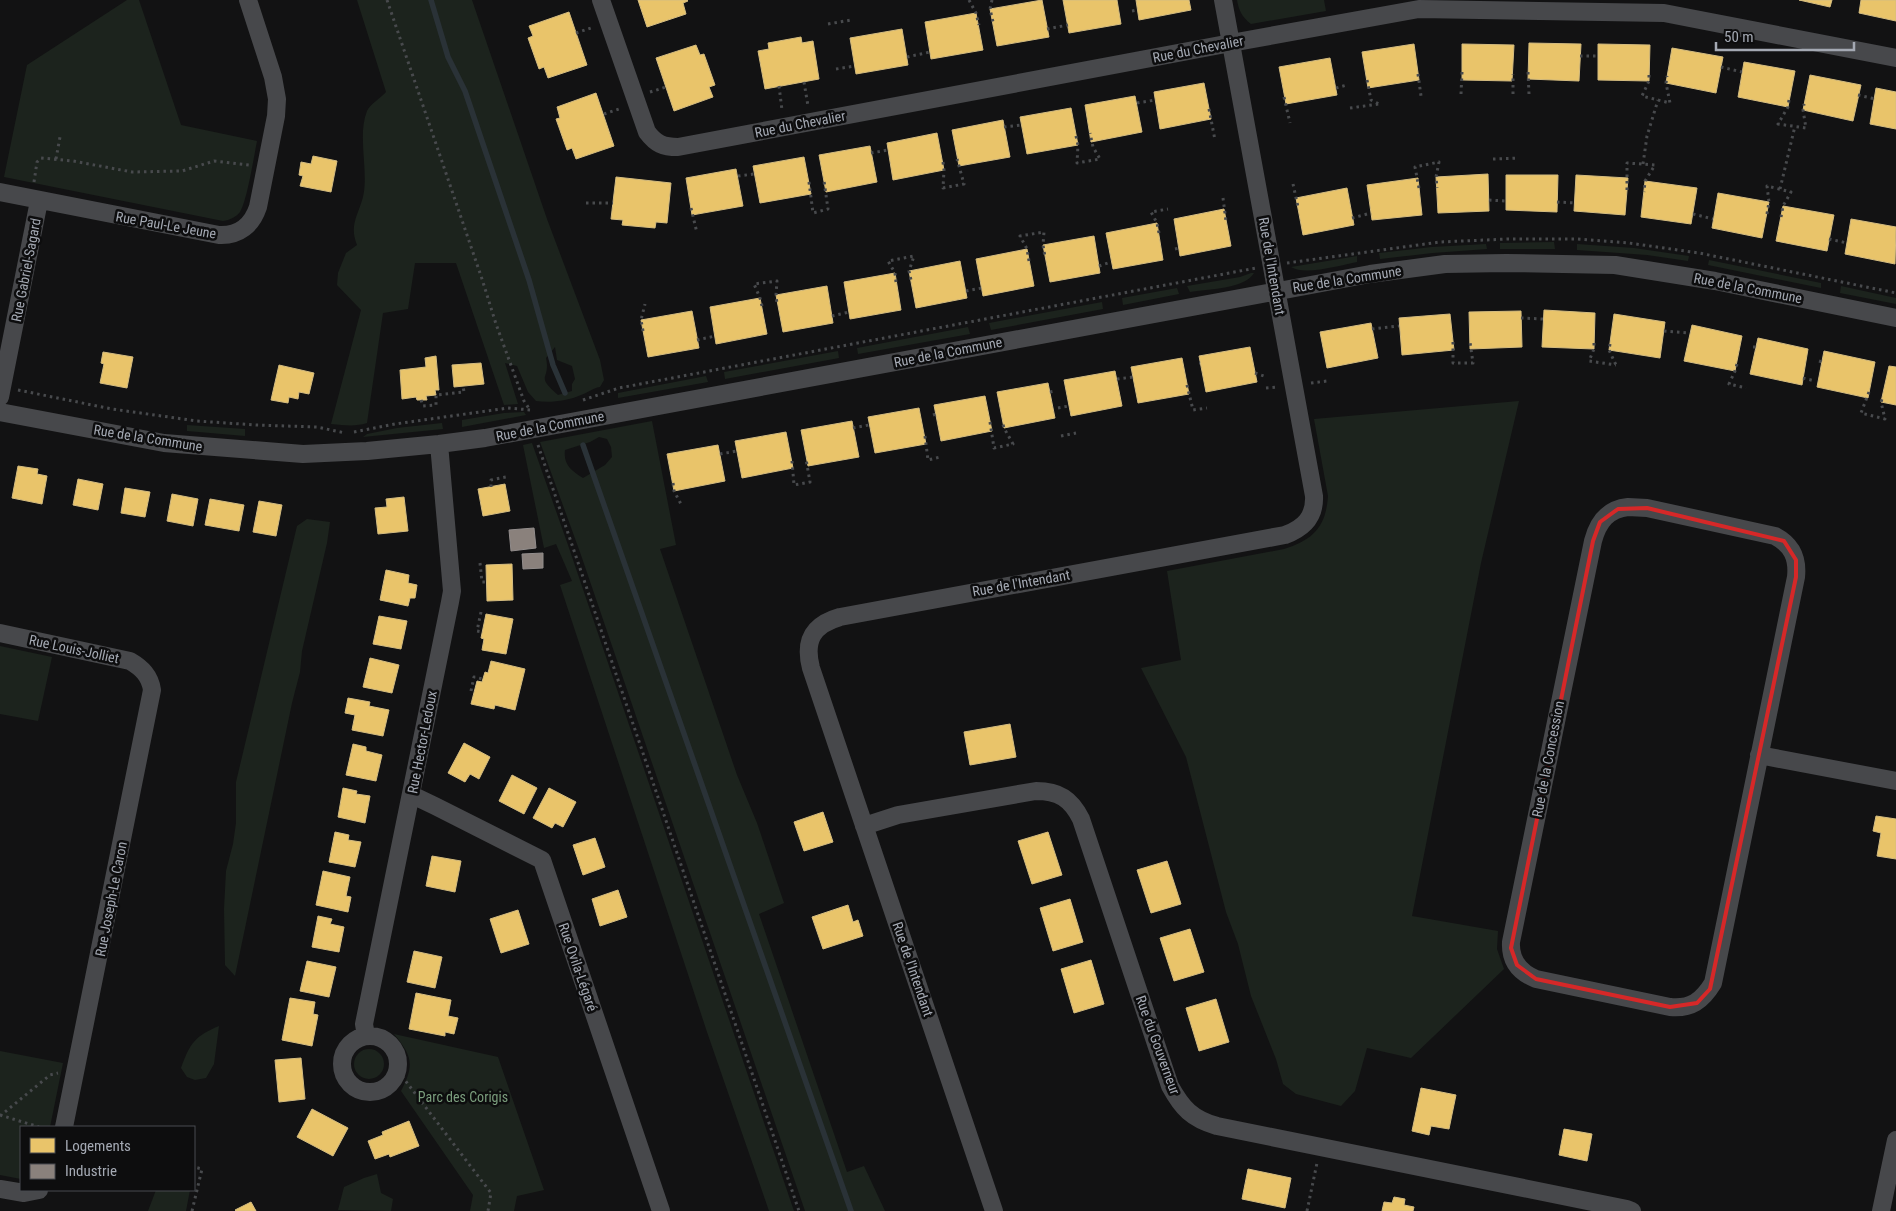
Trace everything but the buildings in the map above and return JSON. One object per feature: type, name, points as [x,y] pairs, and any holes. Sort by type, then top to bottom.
[{"type":"street","name":"Rue Paul-Le Jeune","points":[[0,192],[219,235],[234,234],[246,227],[258,207],[277,107],[273,77],[248,0]]},
{"type":"street","name":"Rue du Chevalier","points":[[601,0],[647,132],[658,144],[666,147],[678,147],[1404,11],[1432,4],[1664,13],[1896,58]]},
{"type":"street","name":"Rue de l'Intendant","points":[[994,1211],[808,657],[810,639],[814,632],[827,620],[1285,535],[1293,532],[1308,520],[1312,513],[1314,496],[1223,0]]},
{"type":"street","name":"Rue Gabriel-Sagard","points":[[0,397],[39,201]]},
{"type":"street","name":"Rue de la Commune","points":[[0,412],[185,446],[303,454],[367,451],[439,444],[485,438],[1382,272],[1445,264],[1615,265],[1715,281],[1896,318]]},
{"type":"street","name":"Rue Hector-Ledoux","points":[[366,1036],[364,1024],[412,796],[452,591],[439,444]]},
{"type":"street","name":"Rue de la Concession","points":[[1628,507],[1656,510],[1775,536],[1792,550],[1796,560],[1796,577],[1759,755],[1713,983],[1697,1003],[1686,1007],[1670,1007],[1536,979],[1526,974],[1517,965],[1511,954],[1511,942],[1592,541],[1600,522],[1613,511],[1628,507]]},
{"type":"street","name":"Rue Louis-Jolliet","points":[[0,633],[123,659],[136,664],[144,672]]},
{"type":"street","name":"Rue Joseph-Le Caron","points":[[64,1126],[151,698],[151,683],[144,672]]},
{"type":"street","points":[[1759,755],[1896,781]]},
{"type":"street","name":"Rue du Gouverneur","points":[[864,826],[898,815],[1036,791],[1055,792],[1063,796],[1071,803],[1081,819],[1170,1086],[1185,1109],[1193,1116],[1202,1122],[1216,1126],[1627,1208],[1632,1211]]},
{"type":"street","name":"Rue Ovila-Légaré","points":[[412,796],[542,860],[661,1211]]},
{"type":"street","points":[[375,1036],[391,1045],[396,1053],[398,1070],[394,1079],[381,1091],[372,1093],[362,1092],[353,1088],[346,1081],[342,1072],[341,1062],[349,1045],[357,1039],[375,1036]]},
{"type":"street","points":[[1881,1211],[1896,1140]]},
{"type":"street","points":[[0,1189],[24,1193],[34,1191]]},
{"type":"path","points":[[387,0],[480,270],[496,324],[524,401],[530,410]]},
{"type":"path","points":[[969,0],[976,13],[979,25]]},
{"type":"path","points":[[992,0],[990,9],[992,22]]},
{"type":"path","points":[[1132,11],[1138,10]]},
{"type":"path","points":[[828,24],[851,20]]},
{"type":"path","points":[[1047,29],[1068,25]]},
{"type":"path","points":[[907,57],[930,52]]},
{"type":"path","points":[[1580,56],[1598,56]]},
{"type":"path","points":[[836,70],[855,66]]},
{"type":"path","points":[[1721,67],[1742,72]]},
{"type":"path","points":[[1461,94],[1462,72]]},
{"type":"path","points":[[1528,72],[1529,94]]},
{"type":"path","points":[[1418,74],[1421,96]]},
{"type":"path","points":[[1513,74],[1513,94]]},
{"type":"path","points":[[1649,75],[1649,81],[1642,96],[1670,103],[1666,83],[1667,76]]},
{"type":"path","points":[[1350,108],[1379,104],[1371,100],[1367,80]]},
{"type":"path","points":[[804,82],[811,122]]},
{"type":"path","points":[[1336,88],[1347,85]]},
{"type":"path","points":[[779,86],[785,127]]},
{"type":"path","points":[[1858,95],[1875,99]]},
{"type":"path","points":[[1284,96],[1290,123]]},
{"type":"path","points":[[1137,103],[1155,100]]},
{"type":"path","points":[[1643,164],[1648,136],[1658,100]]},
{"type":"path","points":[[1789,100],[1788,107],[1778,124],[1806,128],[1804,104]]},
{"type":"path","points":[[1209,109],[1215,140]]},
{"type":"path","points":[[1004,127],[1022,125]]},
{"type":"path","points":[[1780,189],[1795,126]]},
{"type":"path","points":[[1076,136],[1078,145],[1077,163],[1100,159],[1093,147],[1090,133]]},
{"type":"path","points":[[56,159],[60,137]]},
{"type":"path","points":[[871,152],[888,150]]},
{"type":"path","points":[[34,183],[38,160],[47,158],[132,172],[182,171],[214,161],[252,165]]},
{"type":"path","points":[[1494,159],[1519,158]]},
{"type":"path","points":[[943,162],[943,188],[964,184],[958,159]]},
{"type":"path","points":[[1419,188],[1414,167],[1439,162],[1436,177],[1437,188]]},
{"type":"path","points":[[1627,190],[1627,163],[1655,165],[1646,181],[1644,192]]},
{"type":"path","points":[[738,176],[754,174]]},
{"type":"path","points":[[809,182],[813,213],[828,208],[824,181]]},
{"type":"path","points":[[1293,184],[1298,208]]},
{"type":"path","points":[[1767,214],[1769,202],[1767,186],[1791,192],[1781,216]]},
{"type":"path","points":[[1223,198],[1226,220]]},
{"type":"path","points":[[1489,200],[1506,201]]},
{"type":"path","points":[[1557,202],[1575,203]]},
{"type":"path","points":[[586,203],[613,203]]},
{"type":"path","points":[[691,208],[697,233]]},
{"type":"path","points":[[1159,233],[1157,223],[1151,212],[1168,209]]},
{"type":"path","points":[[1352,218],[1371,213]]},
{"type":"path","points":[[1693,214],[1714,218]]},
{"type":"path","points":[[1029,261],[1027,249],[1020,236],[1044,232],[1043,246],[1045,257]]},
{"type":"path","name":"Rue de la Commune","points":[[1287,263],[1440,242],[1508,239],[1577,240],[1663,247],[1896,293]]},
{"type":"path","points":[[1829,239],[1847,243]]},
{"type":"path","points":[[896,282],[895,273],[888,261],[914,256],[909,271],[911,280]]},
{"type":"path","points":[[1099,266],[1111,262]]},
{"type":"path","name":"Rue de la Commune","points":[[579,402],[619,388],[1257,268]]},
{"type":"path","points":[[762,306],[754,284],[777,281],[776,295],[778,304]]},
{"type":"path","points":[[966,291],[982,288]]},
{"type":"path","points":[[643,331],[641,320],[645,304]]},
{"type":"path","points":[[832,316],[849,312]]},
{"type":"path","points":[[1521,318],[1543,319]]},
{"type":"path","points":[[1372,329],[1399,326]]},
{"type":"path","points":[[1664,331],[1690,333]]},
{"type":"path","points":[[697,340],[715,336]]},
{"type":"path","points":[[1453,342],[1453,363],[1473,363],[1470,342]]},
{"type":"path","points":[[1594,343],[1594,350],[1589,361],[1616,365],[1609,350],[1610,344]]},
{"type":"path","points":[[1737,364],[1729,384],[1746,388]]},
{"type":"path","points":[[1255,373],[1264,376]]},
{"type":"path","points":[[1117,379],[1133,376]]},
{"type":"path","points":[[1803,378],[1815,381]]},
{"type":"path","points":[[1187,385],[1193,410],[1207,408]]},
{"type":"path","points":[[421,400],[423,406],[436,405],[436,395],[464,392],[463,386]]},
{"type":"path","name":"Rue de la Commune","points":[[18,390],[112,409],[190,420],[256,425],[317,426],[347,433],[394,424],[504,409],[538,409]]},
{"type":"path","points":[[1050,392],[1055,391]]},
{"type":"path","points":[[1869,392],[1861,414],[1885,419],[1882,402],[1883,396]]},
{"type":"path","points":[[1058,408],[1069,406]]},
{"type":"path","points":[[990,422],[994,448],[1013,444],[1002,421]]},
{"type":"path","points":[[853,428],[869,425]]},
{"type":"path","points":[[1061,436],[1076,433]]},
{"type":"path","points":[[925,436],[928,460],[940,458]]},
{"type":"path","points":[[537,443],[799,1211]]},
{"type":"path","points":[[720,454],[737,451]]},
{"type":"path","points":[[792,461],[794,485],[810,482],[806,459]]},
{"type":"path","points":[[491,487],[490,480],[506,478]]},
{"type":"path","points":[[673,483],[674,491],[682,506]]},
{"type":"path","points":[[480,563],[482,582],[487,582]]},
{"type":"path","points":[[482,612],[477,631],[482,632]]},
{"type":"path","points":[[471,691],[474,676],[483,679]]},
{"type":"path","points":[[398,1070],[491,1193],[488,1211]]},
{"type":"path","points":[[0,1116],[50,1075],[61,1073]]},
{"type":"path","points":[[0,1116],[35,1126]]},
{"type":"path","points":[[1307,1211],[1318,1160]]},
{"type":"path","points":[[192,1211],[202,1169],[195,1167]]},
{"type":"highlighted area","points":[[1647,508],[1784,541],[1796,560],[1796,577],[1710,989],[1697,1003],[1670,1007],[1536,979],[1517,965],[1511,948],[1593,541],[1600,522],[1618,509]]},
{"type":"green space","points":[[127,0],[139,0],[181,125],[257,141],[243,206],[240,212],[233,218],[223,221],[4,177],[27,65]]},
{"type":"green space","points":[[357,0],[472,0],[547,219],[600,360],[604,380],[600,387],[565,400],[553,402],[536,401],[528,392],[517,366],[505,363],[518,404],[504,405],[456,263],[415,263],[408,309],[383,313],[367,423],[354,425],[331,424],[361,310],[337,285],[338,273],[346,253],[357,245],[354,226],[363,197],[365,176],[364,121],[368,108],[386,92]],"holes":[[[555,347],[557,360],[572,366],[575,379],[572,384],[572,391],[558,395],[545,380],[547,371],[546,358]]]},
{"type":"green space","points":[[1237,0],[1324,0],[1326,11],[1251,24],[1241,14]]},
{"type":"green space","points":[[1554,242],[1555,249],[1500,249],[1500,243]]},
{"type":"green space","points":[[1486,244],[1487,249],[1380,259],[1379,253],[1432,247]]},
{"type":"green space","points":[[1577,244],[1634,248],[1689,256],[1688,261],[1647,255],[1577,250]]},
{"type":"green space","points":[[1357,256],[1357,262],[1323,269],[1305,270],[1291,267]]},
{"type":"green space","points":[[1709,260],[1821,283],[1821,288],[1708,265]]},
{"type":"green space","points":[[1254,273],[1243,282],[1225,287],[1190,292],[1187,286],[1240,277]]},
{"type":"green space","points":[[1841,286],[1896,298],[1896,304],[1840,293]]},
{"type":"green space","points":[[1177,288],[1179,294],[1123,305],[1122,298]]},
{"type":"green space","points":[[1102,302],[1103,309],[991,330],[989,323]]},
{"type":"green space","points":[[968,327],[970,334],[858,354],[857,348]]},
{"type":"green space","points":[[838,351],[839,358],[725,379],[724,372]]},
{"type":"green space","points":[[706,376],[708,382],[618,398],[618,393]]},
{"type":"green space","points":[[1519,401],[1481,563],[1412,916],[1498,931],[1497,949],[1504,969],[1411,1058],[1367,1048],[1355,1091],[1341,1106],[1296,1094],[1283,1084],[1276,1059],[1251,996],[1238,944],[1226,912],[1186,757],[1141,668],[1181,660],[1167,571],[1284,549],[1303,541],[1316,531],[1324,516],[1328,496],[1314,419]]},
{"type":"green space","points":[[524,412],[526,415],[462,427],[462,420],[504,413]]},
{"type":"green space","points":[[652,421],[676,545],[660,549],[737,775],[757,823],[784,903],[759,914],[847,1172],[864,1166],[885,1211],[805,1211],[581,555],[540,442]],"holes":[[[599,437],[607,439],[611,447],[612,457],[605,465],[583,478],[569,467],[565,460],[565,450]]]},
{"type":"green space","points":[[442,423],[443,429],[363,437],[367,434],[397,428]]},
{"type":"green space","points":[[187,425],[245,429],[245,436],[187,431]]},
{"type":"green space","points":[[532,443],[794,1211],[769,1211],[707,1032],[560,585],[572,581],[556,544],[544,548],[523,445]]},
{"type":"green space","points":[[307,519],[330,522],[327,543],[302,651],[300,672],[235,976],[225,965],[224,909],[226,871],[236,823],[236,782],[297,526]]},
{"type":"green space","points":[[0,646],[52,657],[38,721],[0,714]]},
{"type":"green space","points":[[219,1026],[214,1064],[206,1078],[195,1080],[187,1077],[181,1068],[187,1052],[194,1041],[204,1033]]},
{"type":"green space","name":"Parc des Corigis","points":[[394,1034],[498,1057],[544,1190],[517,1196],[514,1211],[470,1211],[473,1195],[401,1091],[410,1067],[405,1048]]},
{"type":"green space","points":[[369,1049],[379,1054],[384,1064],[379,1074],[369,1079],[359,1074],[354,1064],[359,1054]]},
{"type":"green space","points":[[0,1051],[63,1063],[50,1126],[20,1126],[20,1179],[0,1175]]},
{"type":"green space","points":[[377,1174],[381,1193],[393,1199],[391,1211],[338,1210],[344,1187]]},
{"type":"green space","points":[[156,1191],[190,1191],[186,1211],[148,1211]]},
{"type":"waterway","points":[[431,0],[448,57],[465,91],[529,280],[553,365],[565,393]]},
{"type":"waterway","points":[[583,445],[851,1211]]}]
